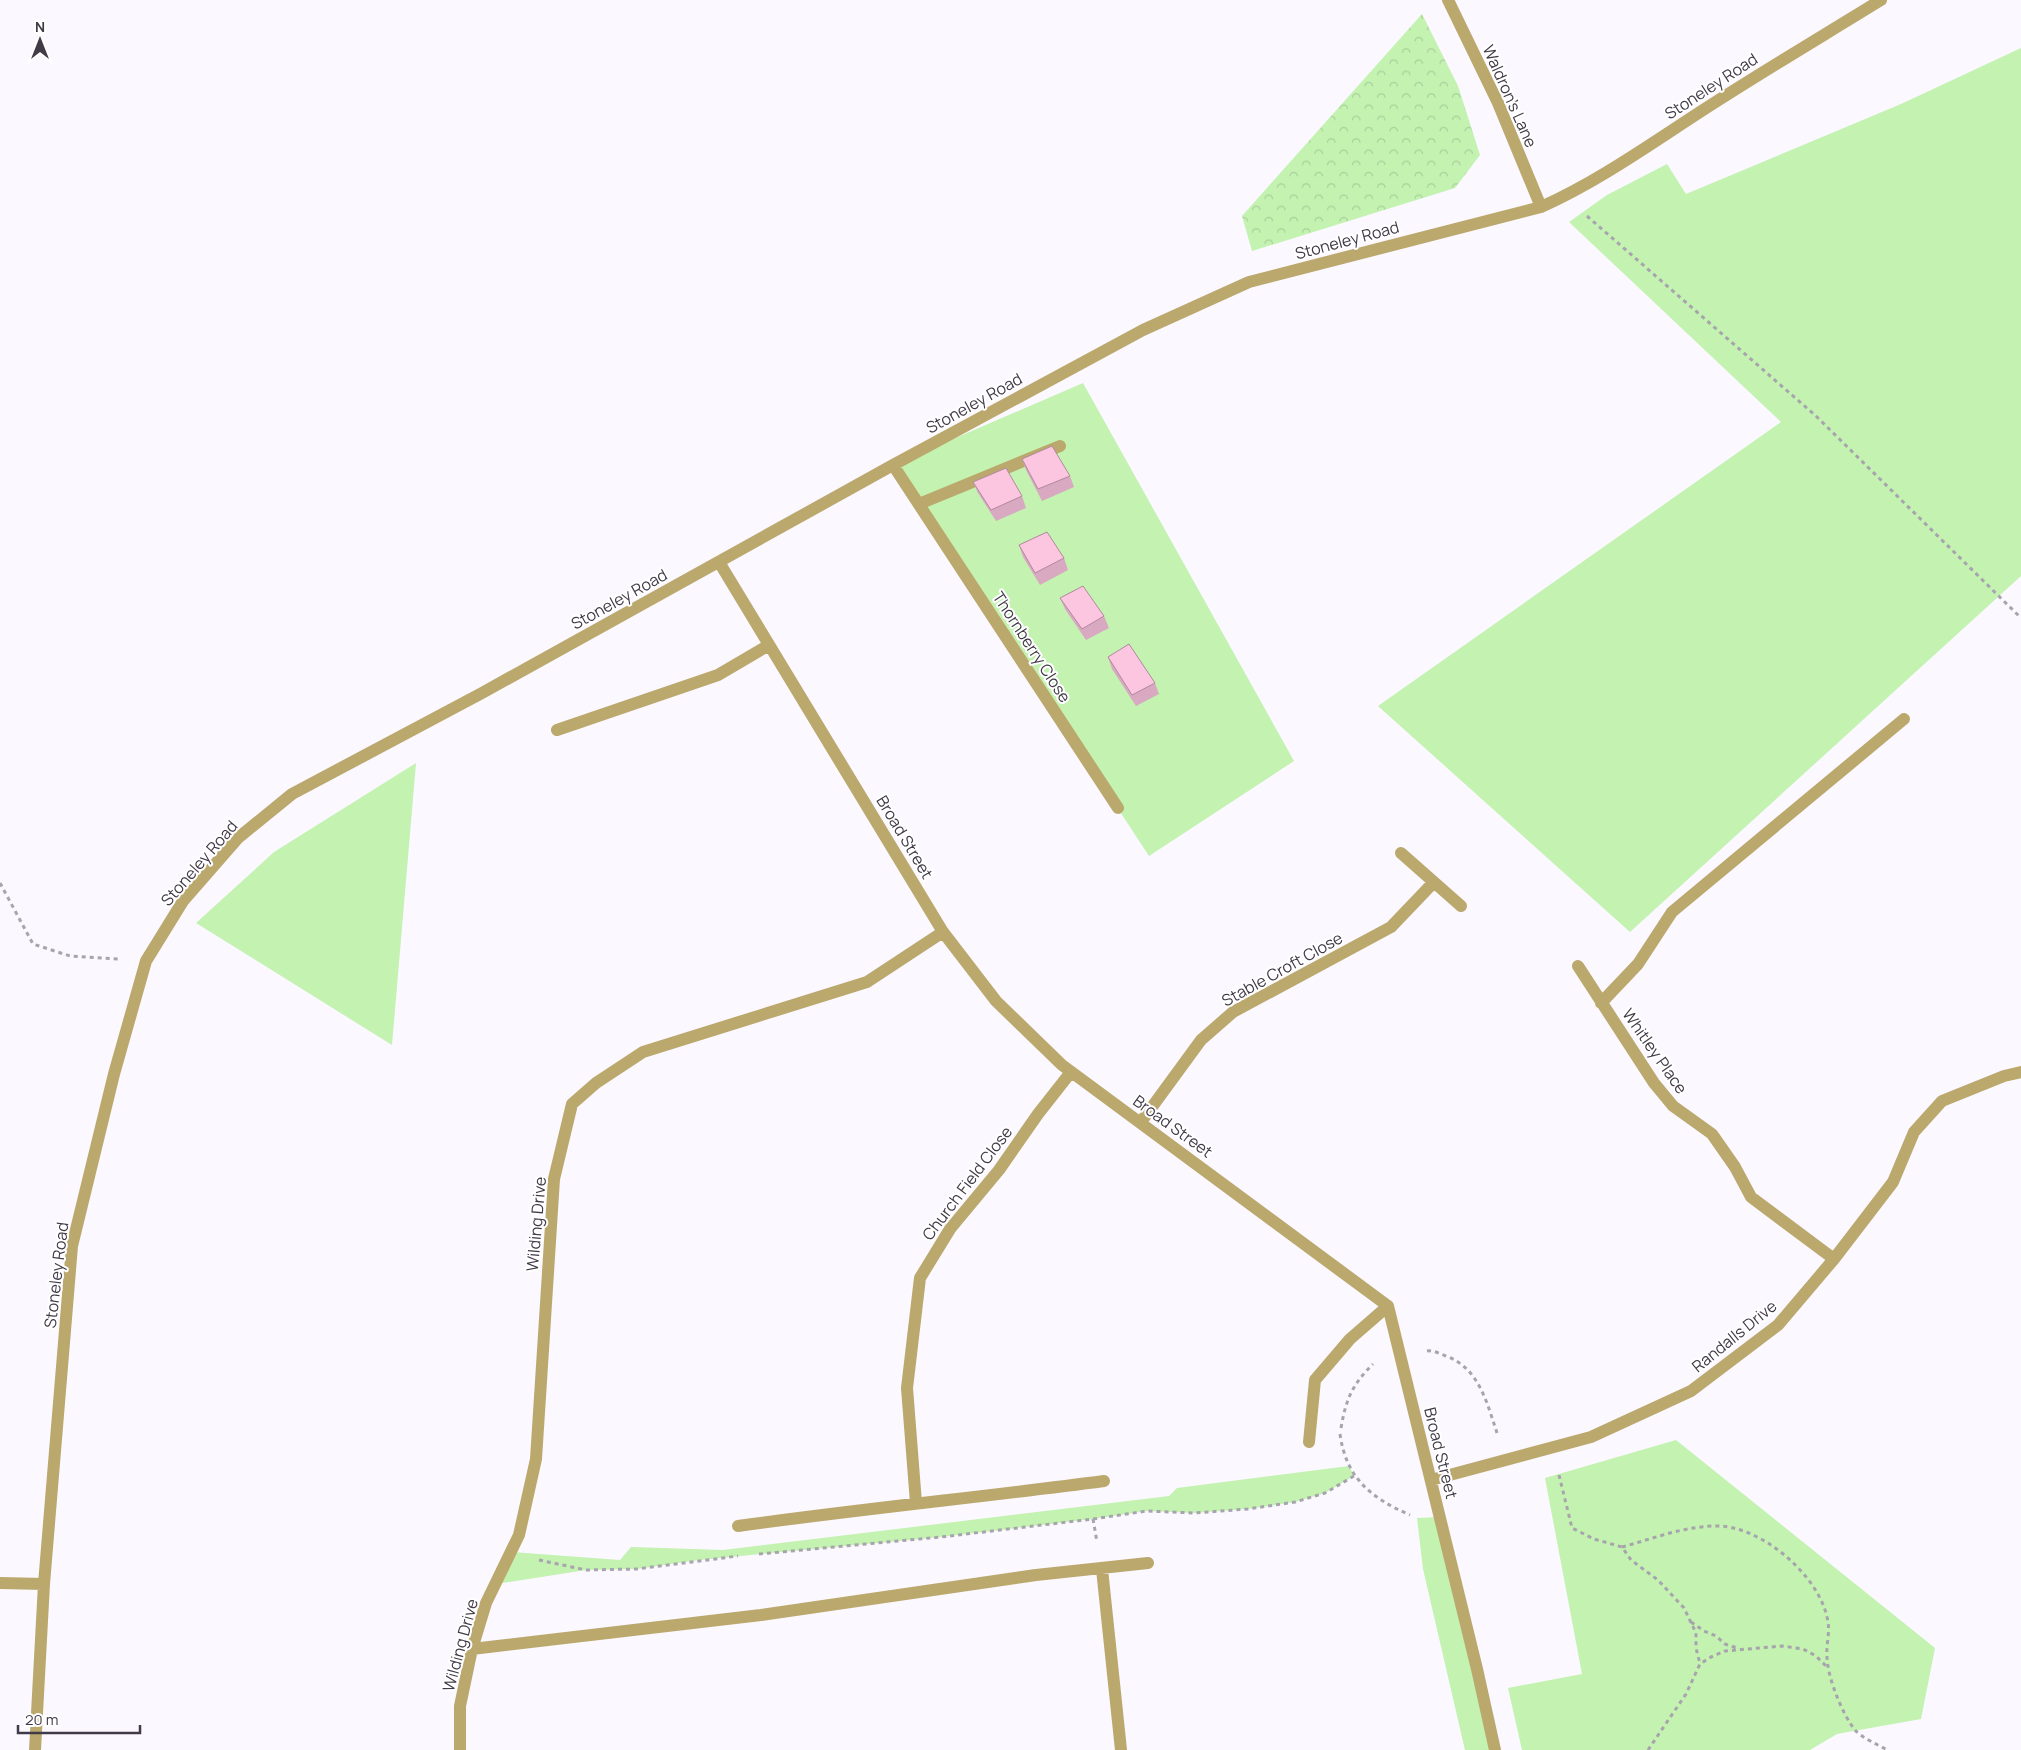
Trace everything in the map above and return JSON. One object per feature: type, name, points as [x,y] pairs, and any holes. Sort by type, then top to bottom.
[{"type":"street","name":"Waldron's Lane","points":[[1448,0],[1498,103],[1541,207]]},
{"type":"street","name":"Stoneley Road","points":[[35,1750],[44,1584],[72,1246],[116,1065],[146,961],[183,901],[238,838],[292,794],[491,689],[893,465],[1144,330],[1249,282],[1541,207],[1564,196],[1628,158],[1762,72],[1881,0]]},
{"type":"street","points":[[919,504],[1060,446]]},
{"type":"street","name":"Thornberry Close","points":[[893,465],[1118,808]]},
{"type":"street","name":"Broad Street","points":[[719,562],[943,932],[996,1001],[1071,1072],[1388,1306],[1495,1750]]},
{"type":"street","points":[[557,730],[718,675],[769,645]]},
{"type":"street","name":"Whitley Place","points":[[1601,1003],[1638,964],[1672,912],[1904,719]]},
{"type":"street","points":[[1401,853],[1460,906]]},
{"type":"street","name":"Stable Croft Close","points":[[1141,1122],[1200,1040],[1233,1012],[1391,927],[1434,882]]},
{"type":"street","name":"Wilding Drive","points":[[460,1750],[460,1706],[472,1649],[486,1603],[519,1535],[536,1459],[554,1180],[572,1104],[596,1083],[643,1052],[867,982],[943,932]]},
{"type":"street","name":"Whitley Place","points":[[1578,966],[1654,1083],[1673,1106],[1712,1134],[1735,1166],[1751,1196],[1834,1259]]},
{"type":"street","name":"Church Field Close","points":[[916,1503],[907,1388],[920,1278],[950,1229],[999,1170],[1038,1114],[1071,1072]]},
{"type":"street","name":"Randalls Drive","points":[[1431,1480],[1591,1437],[1691,1391],[1778,1325],[1834,1259],[1893,1182],[1914,1132],[1942,1101],[2004,1076],[2021,1072]]},
{"type":"street","points":[[1309,1442],[1315,1380],[1350,1338],[1388,1306]]},
{"type":"street","points":[[738,1526],[854,1510],[961,1500],[1104,1481]]},
{"type":"street","points":[[472,1649],[761,1615],[1036,1576],[1148,1563]]},
{"type":"street","points":[[1102,1569],[1121,1750]]},
{"type":"street","points":[[0,1582],[44,1584]]},
{"type":"path","points":[[1564,196],[1806,407],[2021,618]]},
{"type":"path","points":[[0,883],[33,944],[70,956],[146,961]]},
{"type":"path","points":[[1554,1447],[1572,1528],[1594,1539],[1622,1548],[1631,1560],[1658,1580],[1684,1608],[1696,1633],[1696,1648],[1700,1664]]},
{"type":"path","points":[[754,1554],[950,1536],[1093,1520],[1147,1511],[1194,1513],[1248,1509],[1295,1502],[1318,1495],[1354,1476]]},
{"type":"path","points":[[1622,1548],[1671,1531],[1715,1526],[1741,1530],[1764,1541],[1789,1559],[1821,1597],[1828,1622],[1826,1657],[1835,1694],[1855,1730],[1887,1750]]},
{"type":"path","points":[[512,1552],[586,1570],[637,1569],[745,1555]]},
{"type":"path","points":[[1690,1621],[1726,1644],[1738,1649]]},
{"type":"path","points":[[1648,1750],[1686,1694],[1700,1664],[1725,1650],[1782,1646],[1803,1649],[1816,1656],[1830,1670]]},
{"type":"green space","points":[[1422,14],[1458,86],[1480,155],[1455,188],[1252,251],[1242,216]]},
{"type":"green space","points":[[2021,48],[2021,576],[1630,932],[1378,706],[1781,422],[1569,222],[1607,195],[1667,164],[1686,194],[1901,104]]},
{"type":"green space","points":[[1083,383],[1294,761],[1149,856],[893,465]]},
{"type":"green space","points":[[416,763],[392,1045],[196,923],[274,852]]},
{"type":"green space","points":[[1676,1440],[1935,1648],[1921,1719],[1837,1734],[1810,1750],[1522,1750],[1508,1688],[1582,1674],[1545,1478]]},
{"type":"green space","points":[[1349,1466],[1354,1476],[1325,1493],[1295,1502],[1248,1509],[1194,1513],[1147,1511],[941,1537],[699,1560],[637,1569],[586,1570],[496,1584],[512,1552],[620,1560],[631,1547],[723,1550],[1169,1496],[1177,1488]]},
{"type":"green space","points":[[1440,1517],[1495,1750],[1465,1750],[1423,1569],[1417,1518]]},
{"type":"building","points":[[1052,446],[1070,476],[1038,489],[1022,459]]},
{"type":"building","points":[[1006,468],[1022,496],[991,510],[973,482]]},
{"type":"building","points":[[1047,532],[1064,558],[1035,573],[1019,545]]},
{"type":"building","points":[[1083,586],[1104,616],[1082,629],[1060,598]]},
{"type":"building","points":[[1129,644],[1155,683],[1132,695],[1108,657]]}]
